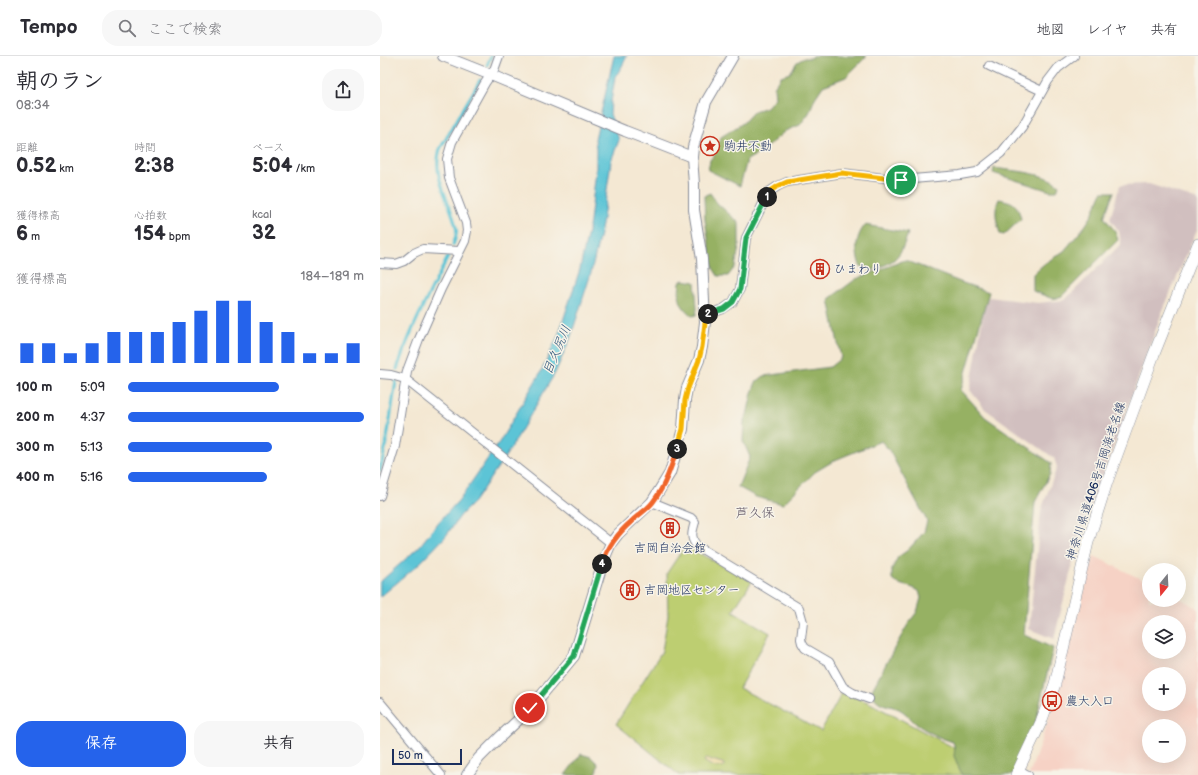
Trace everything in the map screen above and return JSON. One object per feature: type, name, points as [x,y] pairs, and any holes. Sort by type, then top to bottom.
[{"type":"main road","name":"神奈川県道406号吉岡海老名線","points":[[1021,773],[1055,684],[1088,542],[1107,482],[1154,354],[1198,244]]},
{"type":"street","points":[[443,56],[692,157]]},
{"type":"street","points":[[380,496],[395,446],[405,379],[419,339],[465,241],[467,231],[466,223],[449,178],[447,159],[452,142],[491,75],[499,56]]},
{"type":"street","points":[[467,775],[479,758],[530,708],[574,656],[603,562],[611,543],[618,534],[652,502],[670,473],[683,429],[685,400],[688,388],[699,360],[702,347],[706,315],[702,259],[694,210],[693,147],[706,102],[733,56]]},
{"type":"street","points":[[706,315],[724,309],[733,302],[740,289],[746,238],[769,192],[787,182],[842,173],[901,180],[960,175],[976,172],[1001,153],[1022,127],[1048,81],[1058,68],[1074,56]]},
{"type":"street","points":[[989,66],[1042,91]]},
{"type":"street","points":[[380,263],[396,264],[404,261],[414,253],[423,249],[459,252]]},
{"type":"street","points":[[380,374],[405,379],[611,543]]},
{"type":"street","points":[[652,502],[691,518],[695,522],[692,541],[696,546],[799,608],[803,622],[801,638],[805,648],[829,662],[843,687],[852,693],[869,699]]},
{"type":"street","points":[[380,702],[441,775]]},
{"type":"shaded area","points":[[1149,184],[1198,200],[1198,227],[1161,315],[1077,546],[1054,639],[1029,629],[1041,511],[1057,467],[1054,458],[985,409],[970,390],[985,305],[989,297],[1038,303],[1065,300],[1121,244],[1119,231],[1110,219],[1120,185]]},
{"type":"shaded area","points":[[1094,556],[1142,580],[1142,607],[1186,607],[1186,602],[1198,608],[1198,775],[1029,775],[1047,724]]},
{"type":"green space","points":[[813,56],[867,56],[846,77],[823,86],[815,98],[809,113],[800,125],[785,131],[761,152],[747,160],[740,186],[708,170],[710,160],[714,155],[721,137],[743,123],[754,111],[767,107],[775,98],[774,87],[781,76],[790,73],[797,62],[804,58],[811,58]]},
{"type":"green space","points":[[994,168],[1019,171],[1045,177],[1059,185],[1057,191],[1050,191],[993,173]]},
{"type":"green space","points":[[1102,192],[1114,192],[1104,217],[1115,231],[1118,240],[1062,296],[1053,299],[1033,291],[1033,274],[1044,264],[1064,251],[1091,217]]},
{"type":"green space","points":[[710,193],[717,203],[739,223],[739,247],[735,267],[728,276],[718,276],[713,268],[705,220],[704,196]]},
{"type":"green space","points":[[999,199],[1014,204],[1021,219],[1004,235],[1000,234],[996,216],[996,208]]},
{"type":"green space","points":[[865,225],[908,233],[903,248],[893,261],[873,270],[860,266],[857,255],[859,235]]},
{"type":"green space","points":[[905,260],[989,292],[961,390],[985,417],[1051,463],[1050,474],[1035,502],[1024,635],[1053,648],[1034,729],[1013,775],[962,775],[954,756],[955,748],[953,742],[927,731],[901,710],[882,704],[874,697],[872,690],[910,621],[917,612],[921,598],[919,591],[912,587],[899,584],[892,579],[892,569],[898,557],[908,550],[924,532],[927,521],[889,450],[881,441],[835,460],[815,472],[783,504],[756,497],[738,487],[750,457],[743,441],[744,420],[747,415],[756,382],[764,376],[830,367],[841,358],[829,299],[856,279]]},
{"type":"green space","points":[[683,280],[695,282],[696,315],[692,316],[684,308],[680,301],[680,282]]},
{"type":"green space","points":[[685,546],[752,581],[733,611],[770,633],[739,688],[821,731],[842,693],[868,702],[994,769],[990,775],[679,775],[616,724],[662,651],[668,616],[667,573]]},
{"type":"green space","points":[[581,754],[591,757],[598,764],[596,773],[594,775],[565,775]]},
{"type":"sand","points":[[706,758],[722,763],[724,766],[711,766],[704,761]]},
{"type":"water","name":"目久尻川","points":[[614,56],[627,56],[615,77],[611,102],[610,114],[619,140],[611,161],[602,225],[591,273],[570,339],[555,373],[511,448],[474,502],[461,515],[445,537],[419,564],[380,597],[380,582],[419,547],[436,525],[459,500],[500,441],[542,370],[558,336],[580,269],[590,222],[596,171],[595,139]]},
{"type":"waterway","points":[[487,65],[491,56]]},
{"type":"waterway","points":[[453,245],[457,229],[440,179],[438,159],[440,149],[480,80]]},
{"type":"waterway","points":[[397,369],[414,326],[448,257]]},
{"type":"waterway","points":[[380,470],[386,445],[396,381]]},
{"type":"place","name":"駒井不動","points":[[710,146]]},
{"type":"place","name":"ひまわり","points":[[820,269]]},
{"type":"place","name":"吉岡自治会館","points":[[670,528]]},
{"type":"place","name":"吉岡地区センター","points":[[630,590]]},
{"type":"place","name":"農大入口","points":[[1052,701]]},
{"type":"district","name":"芦久保","points":[[755,513]]},
{"type":"route","points":[[530,708],[561,674],[574,656],[603,562],[611,543],[632,520],[645,510],[652,502],[661,490],[670,473],[683,429],[685,400],[688,388],[699,360],[702,347],[706,315],[724,309],[733,302],[740,289],[746,238],[769,192],[787,182],[842,173],[901,180]]}]
